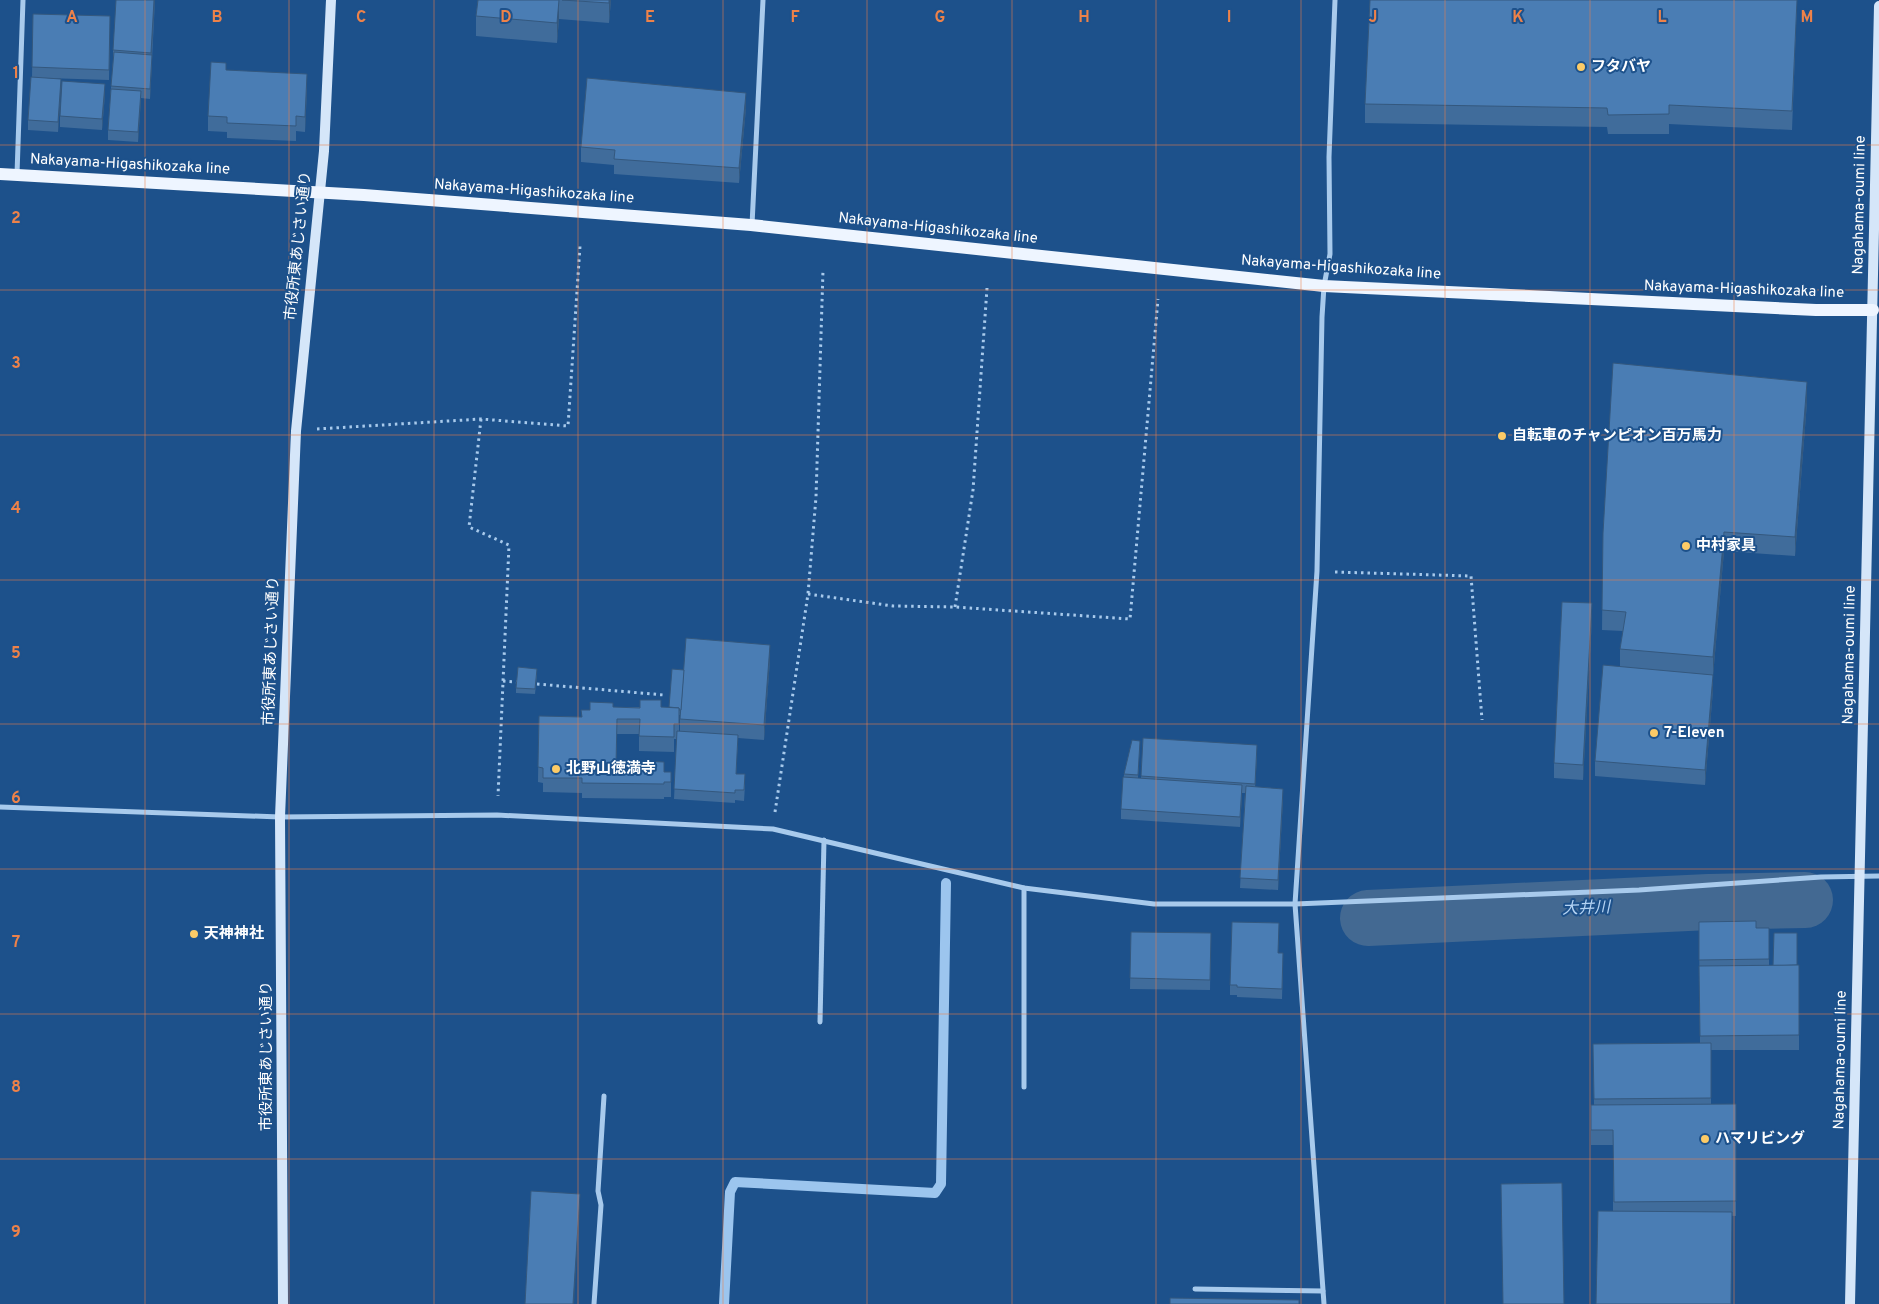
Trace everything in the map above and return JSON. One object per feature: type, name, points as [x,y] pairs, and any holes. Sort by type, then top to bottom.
[{"type":"main road","name":"Nakayama-Higashikozaka line","points":[[0,174],[320,192],[752,225],[1324,286],[1768,308],[1876,310]]},
{"type":"street","points":[[17,175],[23,0]]},
{"type":"street","name":"市役所東あじさい通り","points":[[283,1304],[280,817],[296,431],[324,151],[331,0]]},
{"type":"street","points":[[752,225],[763,0]]},
{"type":"street","points":[[1324,1304],[1295,904],[1317,571],[1324,286],[1330,254],[1329,156],[1335,0]]},
{"type":"street","name":"Nagahama-oumi line","points":[[1850,1304],[1876,310],[1879,6]]},
{"type":"street","points":[[0,807],[280,817],[497,814],[773,829],[1024,888],[1154,904],[1295,904],[1639,890],[1860,875],[1879,876]]},
{"type":"street","points":[[820,1022],[824,840]]},
{"type":"street","points":[[1024,888],[1024,1086]]},
{"type":"street","points":[[594,1304],[601,1205],[598,1190],[604,1096]]},
{"type":"street","points":[[1195,1289],[1323,1290]]},
{"type":"path","points":[[296,431],[481,419],[568,426],[580,246]]},
{"type":"path","points":[[773,829],[808,594],[816,497],[823,270]]},
{"type":"path","points":[[955,607],[973,490],[987,288]]},
{"type":"path","points":[[808,594],[893,606],[955,607],[1130,619],[1158,300]]},
{"type":"path","points":[[481,419],[469,527],[509,545],[497,814]]},
{"type":"path","points":[[1317,571],[1471,576],[1482,720]]},
{"type":"path","points":[[503,681],[517,682]]},
{"type":"path","points":[[537,684],[664,695]]},
{"type":"building","points":[[116,0],[154,0],[151,53],[113,50]]},
{"type":"building","points":[[478,0],[559,0],[557,23],[476,16]]},
{"type":"building","points":[[562,0],[609,0],[609,3]]},
{"type":"building","name":"フタバヤ","points":[[1370,0],[1797,0],[1792,111],[1669,105],[1669,114],[1608,115],[1607,108],[1365,104]]},
{"type":"building","points":[[33,14],[110,16],[109,70],[32,67]]},
{"type":"building","points":[[114,52],[152,55],[150,89],[111,86]]},
{"type":"building","points":[[211,62],[226,63],[226,70],[307,74],[305,117],[296,116],[296,126],[227,123],[227,117],[208,116]]},
{"type":"building","points":[[31,77],[61,79],[58,122],[28,120]]},
{"type":"building","points":[[587,78],[746,93],[739,168],[614,159],[615,150],[581,147]]},
{"type":"building","points":[[62,81],[105,84],[102,119],[60,116]]},
{"type":"building","points":[[111,89],[141,91],[138,132],[108,130]]},
{"type":"building","points":[[1613,363],[1807,382],[1795,537],[1724,532],[1713,657],[1620,649],[1626,612],[1602,610],[1603,533]]},
{"type":"building","points":[[1562,602],[1592,603],[1583,765],[1554,763]]},
{"type":"building","points":[[686,638],[770,645],[764,725],[680,719]]},
{"type":"building","name":"7-Eleven","points":[[1603,665],[1713,675],[1705,770],[1595,761]]},
{"type":"building","points":[[518,667],[537,669],[535,689],[516,688]]},
{"type":"building","points":[[672,669],[684,670],[681,710],[669,707]]},
{"type":"building","points":[[640,700],[661,700],[661,707],[679,708],[679,724],[674,724],[674,737],[639,736],[640,719],[617,719],[616,765],[638,765],[639,761],[664,762],[664,772],[671,772],[671,782],[664,782],[664,784],[582,783],[582,778],[543,778],[543,768],[538,767],[539,716],[582,717],[581,710],[590,710],[590,702],[613,703],[613,707],[640,708]]},
{"type":"building","points":[[677,731],[738,735],[736,774],[745,774],[744,790],[735,790],[735,793],[674,789]]},
{"type":"building","points":[[1143,738],[1257,745],[1255,784],[1141,776]]},
{"type":"building","points":[[1132,740],[1140,741],[1138,775],[1124,774]]},
{"type":"building","points":[[1123,777],[1242,785],[1240,817],[1121,809]]},
{"type":"building","points":[[1246,786],[1283,789],[1278,880],[1240,878]]},
{"type":"building","points":[[1756,921],[1756,928],[1769,928],[1769,959],[1699,960],[1699,922]]},
{"type":"building","points":[[1232,922],[1279,923],[1278,953],[1283,953],[1282,989],[1230,985]]},
{"type":"building","points":[[1131,932],[1211,933],[1210,980],[1130,978]]},
{"type":"building","points":[[1774,933],[1797,933],[1797,965],[1773,966]]},
{"type":"building","points":[[1799,965],[1799,1035],[1700,1036],[1699,966]]},
{"type":"building","points":[[1711,1043],[1711,1098],[1594,1099],[1593,1044]]},
{"type":"building","points":[[1736,1104],[1736,1201],[1614,1202],[1613,1130],[1591,1130],[1591,1105]]},
{"type":"building","points":[[1562,1183],[1564,1304],[1503,1304],[1501,1184]]},
{"type":"building","points":[[531,1191],[580,1194],[573,1304],[525,1304]]},
{"type":"building","points":[[1598,1211],[1732,1212],[1731,1304],[1596,1304]]},
{"type":"building","points":[[1170,1298],[1299,1300],[1299,1304],[1170,1304]]},
{"type":"waterway","points":[[724,1304],[730,1192],[735,1182],[935,1193],[941,1184],[946,883]]},
{"type":"waterway","name":"大井川","points":[[1368,918],[1709,902],[1805,900]]},
{"type":"place","name":"フタバヤ","points":[[1581,67]]},
{"type":"place","name":"自転車のチャンピオン百万馬力","points":[[1502,436]]},
{"type":"place","name":"中村家具","points":[[1686,546]]},
{"type":"place","name":"7-Eleven","points":[[1654,733]]},
{"type":"place","name":"北野山徳満寺","points":[[556,769]]},
{"type":"place","name":"天神神社","points":[[194,934]]},
{"type":"place","name":"ハマリビング","points":[[1705,1139]]}]
